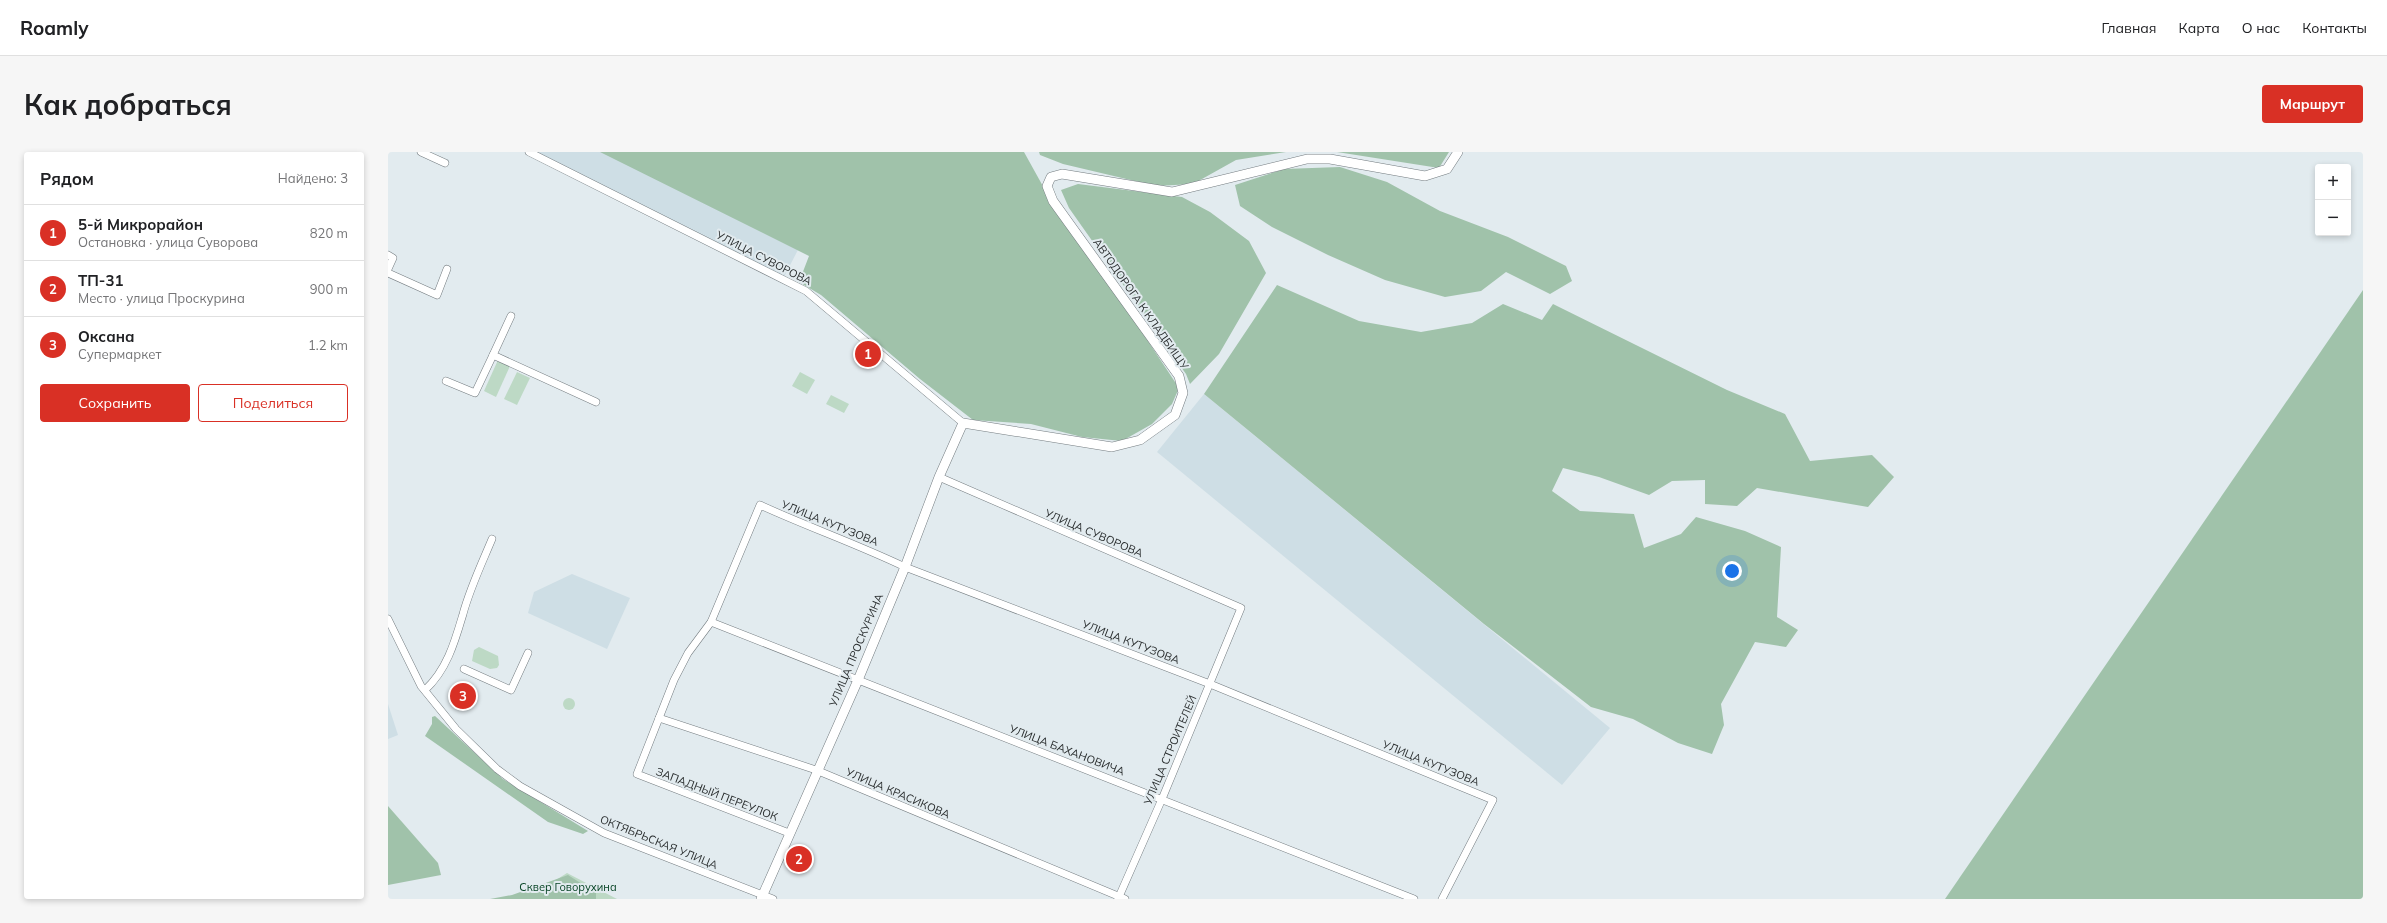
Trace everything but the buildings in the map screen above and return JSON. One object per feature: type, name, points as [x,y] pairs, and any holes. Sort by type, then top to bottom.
[{"type":"street","points":[[422,152],[445,163]]},
{"type":"street","name":"УЛИЦА СУВОРОВА","points":[[529,152],[806,291],[963,423]]},
{"type":"street","name":"АВТОДОРОГА К КЛАДБИЩУ","points":[[963,423],[1112,447],[1140,440],[1175,415],[1183,393],[1179,376],[1053,201],[1047,186],[1051,177],[1062,174],[1172,192],[1307,158],[1337,160],[1425,176],[1447,169],[1458,152]]},
{"type":"street","points":[[388,255],[393,258],[388,268]]},
{"type":"street","points":[[388,274],[437,295],[448,269]]},
{"type":"street","points":[[446,381],[475,393],[511,316]]},
{"type":"street","points":[[493,355],[596,402]]},
{"type":"street","name":"УЛИЦА ПРОСКУРИНА","points":[[762,897],[816,770],[858,680],[905,567],[939,477],[963,423]]},
{"type":"street","name":"УЛИЦА СУВОРОВА","points":[[939,477],[1241,608]]},
{"type":"street","name":"УЛИЦА КУТУЗОВА","points":[[711,622],[760,505],[797,522],[863,547],[905,567],[1210,684],[1493,800],[1442,899]]},
{"type":"street","points":[[425,690],[445,664],[458,636],[463,614],[492,538]]},
{"type":"street","name":"УЛИЦА СТРОИТЕЛЕЙ","points":[[1120,898],[1241,608]]},
{"type":"street","name":"ОКТЯБРЬСКАЯ УЛИЦА","points":[[388,619],[421,686],[477,751],[497,769],[520,786],[604,833],[762,897],[773,899]]},
{"type":"street","points":[[659,718],[674,680],[688,653],[711,622]]},
{"type":"street","name":"УЛИЦА БАХАНОВИЧА","points":[[711,622],[1414,899]]},
{"type":"street","points":[[464,669],[510,690],[528,653]]},
{"type":"street","name":"УЛИЦА КРАСИКОВА","points":[[659,718],[816,770],[1120,898]]},
{"type":"street","name":"ЗАПАДНЫЙ ПЕРЕУЛОК","points":[[659,718],[637,774],[789,833]]},
{"type":"shaded area","points":[[537,152],[629,152],[803,240],[784,277]]},
{"type":"shaded area","points":[[1204,394],[1610,728],[1562,785],[1157,452]]},
{"type":"shaded area","points":[[572,574],[630,598],[607,649],[528,613],[534,592]]},
{"type":"shaded area","points":[[388,704],[398,735],[388,739]]},
{"type":"green space","points":[[600,152],[1024,152],[1060,217],[1132,317],[1179,388],[1172,404],[1152,424],[1122,441],[1082,437],[1031,424],[973,420],[920,379],[821,295],[799,282],[809,256]]},
{"type":"green space","points":[[1039,152],[1286,152],[1236,160],[1193,184],[1156,186],[1063,164],[1040,155]]},
{"type":"green space","points":[[1337,152],[1449,152],[1439,168]]},
{"type":"green space","points":[[1340,167],[1387,182],[1440,211],[1508,237],[1566,266],[1572,281],[1550,294],[1506,272],[1481,291],[1445,297],[1385,280],[1328,255],[1272,227],[1240,206],[1235,185],[1284,169]]},
{"type":"green space","points":[[1078,184],[1182,197],[1210,212],[1249,241],[1266,273],[1219,354],[1190,384],[1186,374],[1069,208],[1061,190]]},
{"type":"green space","points":[[1277,285],[1359,321],[1421,332],[1472,323],[1503,304],[1542,320],[1553,304],[1727,390],[1785,414],[1810,461],[1872,455],[1894,477],[1868,507],[1757,488],[1737,506],[1705,504],[1705,480],[1672,481],[1649,495],[1599,477],[1563,468],[1552,491],[1580,511],[1634,514],[1644,548],[1681,534],[1696,517],[1745,531],[1781,547],[1777,617],[1798,630],[1786,647],[1755,642],[1721,704],[1724,725],[1712,754],[1678,743],[1633,719],[1591,707],[1484,624],[1204,394]]},
{"type":"green space","points":[[2363,290],[2363,899],[1945,899]]},
{"type":"green space","points":[[498,360],[510,366],[496,397],[484,391]]},
{"type":"green space","points":[[517,372],[530,378],[517,405],[504,399]]},
{"type":"green space","points":[[800,372],[815,380],[807,394],[792,386]]},
{"type":"green space","points":[[831,395],[849,404],[844,413],[826,404]]},
{"type":"green space","points":[[479,647],[498,656],[499,665],[497,668],[490,669],[472,661],[474,650]]},
{"type":"green space","points":[[569,698],[573,700],[575,704],[573,708],[569,710],[565,708],[563,704],[565,700]]},
{"type":"green space","points":[[435,716],[503,779],[588,831],[583,834],[548,822],[425,736],[432,724],[432,717]]},
{"type":"green space","points":[[388,806],[438,863],[441,875],[388,885]]},
{"type":"green space","name":"Сквер Говорухина","points":[[567,873],[617,899],[526,899]]},
{"type":"green space","name":"Сквер Говорухина","points":[[568,875],[596,893],[596,899],[490,899],[512,895]]},
{"type":"place","name":"5-й Микрорайон","points":[[868,354]]},
{"type":"place","name":"Оксана","points":[[463,696]]},
{"type":"place","name":"ТП-31","points":[[799,859]]}]
